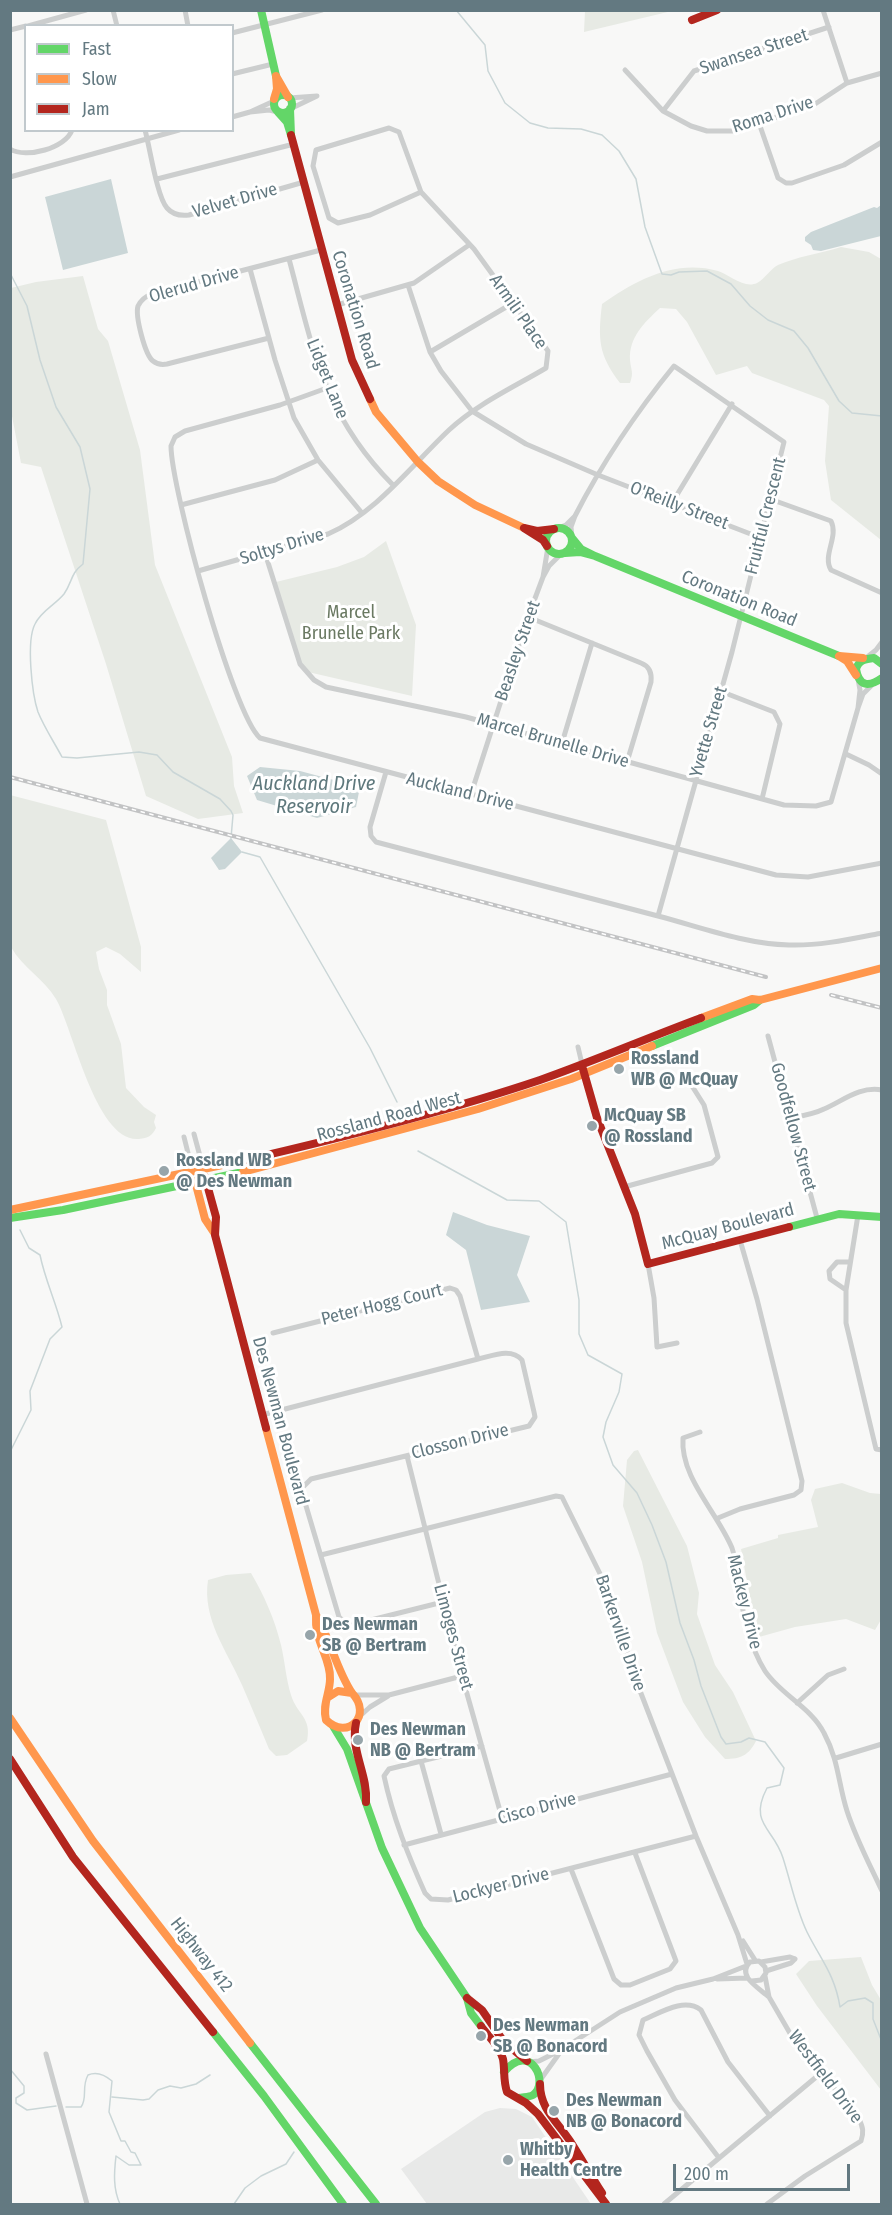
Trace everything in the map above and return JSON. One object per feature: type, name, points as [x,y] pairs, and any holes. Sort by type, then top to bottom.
[{"type":"main road","points":[[261,10],[276,76],[280,87],[292,103],[286,113],[278,112],[274,106],[277,89],[276,76]]},
{"type":"main road","points":[[692,20],[717,10]]},
{"type":"main road","points":[[274,101],[281,95],[289,98]]},
{"type":"main road","name":"Coronation Road","points":[[290,109],[291,135]]},
{"type":"main road","name":"Coronation Road","points":[[278,112],[287,122],[294,144],[352,360],[376,412],[418,462],[438,481],[475,505],[524,528],[543,540],[548,547]]},
{"type":"main road","name":"Coronation Road","points":[[524,528],[537,531],[555,529]]},
{"type":"main road","points":[[555,529],[564,529],[572,538],[571,546],[563,553],[553,553],[548,547],[547,538],[555,529]]},
{"type":"main road","name":"Coronation Road","points":[[572,538],[581,549],[595,556],[839,656],[847,661],[857,677]]},
{"type":"main road","name":"Coronation Road","points":[[563,553],[580,552],[595,556]]},
{"type":"main road","name":"Coronation Road","points":[[839,656],[874,658],[882,664]]},
{"type":"main road","points":[[865,658],[856,668],[857,677],[863,683],[882,684]]},
{"type":"main road","points":[[872,685],[882,678]]},
{"type":"main road","name":"Rossland Road West","points":[[10,1210],[204,1171],[452,1106],[582,1064],[752,999],[760,1000],[882,968]]},
{"type":"main road","name":"Rossland Road West","points":[[10,1218],[196,1184],[478,1109],[584,1073],[754,1005],[760,1000]]},
{"type":"main road","name":"McQuay Boulevard","points":[[582,1064],[597,1118],[635,1214],[648,1264],[817,1218],[839,1214],[882,1217]]},
{"type":"main road","name":"Des Newman Boulevard","points":[[204,1171],[216,1216],[215,1235]]},
{"type":"main road","name":"Des Newman Boulevard","points":[[194,1173],[206,1219],[215,1235],[316,1615],[321,1623],[337,1670],[353,1694]]},
{"type":"main road","name":"Des Newman Boulevard","points":[[316,1615],[314,1626],[332,1680],[327,1698]]},
{"type":"main road","points":[[366,1802],[369,1790],[353,1741],[361,1705],[353,1694],[338,1691],[327,1698],[323,1710],[328,1722],[347,1749],[382,1848],[420,1928],[467,1998],[471,2013],[502,2055],[503,2080],[507,2092],[538,2114],[605,2203]]},
{"type":"main road","name":"Highway 412","points":[[10,1718],[93,1841],[376,2205]]},
{"type":"main road","points":[[333,1726],[345,1728],[358,1719]]},
{"type":"main road","points":[[10,1759],[73,1857],[264,2096],[343,2205]]},
{"type":"main road","points":[[467,1998],[478,2006],[501,2040],[538,2070],[540,2094],[545,2109],[568,2139],[602,2194],[605,2203]]},
{"type":"main road","points":[[503,2074],[511,2064],[517,2061],[528,2062]]},
{"type":"main road","points":[[518,2098],[535,2093],[540,2081]]},
{"type":"street","points":[[46,23],[86,10]]},
{"type":"street","points":[[234,33],[322,10]]},
{"type":"street","points":[[824,10],[847,83]]},
{"type":"street","name":"Swansea Street","points":[[663,111],[694,71],[829,27]]},
{"type":"street","points":[[234,74],[273,64]]},
{"type":"street","name":"Roma Drive","points":[[625,70],[663,111],[691,126],[707,131],[732,131],[812,106],[847,83],[882,74]]},
{"type":"street","points":[[289,98],[317,96],[290,109]]},
{"type":"street","points":[[234,116],[274,101]]},
{"type":"street","points":[[250,112],[269,110],[278,112]]},
{"type":"street","points":[[759,123],[778,178],[786,183],[844,165],[882,142]]},
{"type":"street","name":"Armili Place","points":[[393,485],[472,411],[546,368],[548,351],[469,245],[421,192],[399,132],[389,128],[315,150],[313,166],[329,218],[338,223],[370,215],[421,192]]},
{"type":"street","points":[[10,149],[16,153],[25,154],[61,145],[68,139],[71,132]]},
{"type":"street","name":"Velvet Drive","points":[[145,132],[163,202],[172,213],[182,216],[304,182]]},
{"type":"street","points":[[10,177],[172,132]]},
{"type":"street","points":[[158,179],[294,144]]},
{"type":"street","points":[[337,305],[414,283],[469,245]]},
{"type":"street","name":"Olerud Drive","points":[[269,338],[162,365],[154,362],[149,356],[137,310],[141,301],[152,294],[321,250]]},
{"type":"street","name":"Lidget Lane","points":[[289,259],[314,356],[341,419],[370,463],[393,485]]},
{"type":"street","points":[[250,269],[294,418],[318,460],[362,513]]},
{"type":"street","points":[[408,285],[430,352],[472,411]]},
{"type":"street","points":[[430,352],[513,303]]},
{"type":"street","name":"Fruitful Crescent","points":[[555,529],[566,525],[574,516],[598,475],[674,366],[784,442],[742,615]]},
{"type":"street","name":"Auckland Drive","points":[[327,388],[288,402],[185,431],[174,437],[171,446],[181,504],[198,571],[225,659],[247,719],[255,734],[268,741],[757,870],[789,876],[823,875],[882,863]]},
{"type":"street","points":[[672,503],[732,404]]},
{"type":"street","name":"O'Reilly Street","points":[[472,411],[526,444],[598,475],[761,538]]},
{"type":"street","points":[[181,504],[275,480],[318,460]]},
{"type":"street","name":"Soltys Drive","points":[[198,571],[328,534],[345,526],[393,485]]},
{"type":"street","points":[[770,499],[831,521],[834,528],[828,560],[831,570],[882,593]]},
{"type":"street","name":"Fruitful Crescent","points":[[572,538],[571,527],[574,516]]},
{"type":"street","name":"Beasley Street","points":[[543,577],[548,547]]},
{"type":"street","name":"Marcel Brunelle Drive","points":[[265,553],[297,657],[304,670],[326,687],[494,724],[784,805],[816,806],[831,802],[858,708],[860,690],[857,677]]},
{"type":"street","name":"Beasley Street","points":[[471,794],[543,577],[549,566],[563,553]]},
{"type":"street","name":"Yvette Street","points":[[658,916],[742,615]]},
{"type":"street","points":[[528,617],[646,665],[651,672],[651,682],[627,762]]},
{"type":"street","points":[[865,658],[872,654],[882,642]]},
{"type":"street","points":[[562,743],[592,643]]},
{"type":"street","name":"Marcel Brunelle Drive","points":[[858,708],[866,690],[872,685]]},
{"type":"street","points":[[720,692],[774,712],[779,719],[762,799]]},
{"type":"street","points":[[846,753],[882,774]]},
{"type":"street","points":[[386,772],[370,827],[371,836],[376,842],[763,943],[790,945],[825,943],[882,933]]},
{"type":"street","name":"Goodfellow Street","points":[[768,1036],[817,1218]]},
{"type":"street","points":[[578,1047],[582,1064]]},
{"type":"street","points":[[624,1187],[712,1163],[718,1157],[704,1105],[692,1086]]},
{"type":"street","points":[[791,1118],[824,1110],[852,1093],[882,1090]]},
{"type":"street","name":"Des Newman Boulevard","points":[[194,1134],[204,1171]]},
{"type":"street","name":"Des Newman Boulevard","points":[[184,1137],[194,1173]]},
{"type":"street","points":[[858,1215],[846,1290],[846,1323],[876,1449],[882,1450]]},
{"type":"street","points":[[718,1518],[740,1509],[794,1495],[801,1490],[802,1481],[740,1240]]},
{"type":"street","points":[[846,1290],[830,1279],[829,1271],[837,1262],[850,1262]]},
{"type":"street","points":[[648,1264],[654,1298],[657,1347],[677,1343]]},
{"type":"street","name":"Peter Hogg Court","points":[[273,1333],[450,1288],[456,1290],[460,1296],[478,1359]]},
{"type":"street","name":"Closson Drive","points":[[262,1415],[509,1352],[522,1360],[535,1417],[529,1426],[311,1479],[301,1489],[339,1617],[345,1623],[359,1623],[443,1602]]},
{"type":"street","name":"Mackey Drive","points":[[700,1432],[683,1438],[682,1453],[696,1485],[718,1518],[733,1550],[741,1600],[758,1658],[773,1682],[823,1730],[836,1758],[851,1823],[882,1891]]},
{"type":"street","name":"Limoges Street","points":[[407,1456],[462,1676],[502,1818]]},
{"type":"street","name":"Barkerville Drive","points":[[321,1555],[426,1527],[523,1506],[556,1496],[562,1497],[613,1600],[632,1670],[696,1836],[738,1935],[746,1965]]},
{"type":"street","points":[[797,1703],[828,1675],[844,1669]]},
{"type":"street","points":[[353,1694],[389,1695],[462,1676]]},
{"type":"street","points":[[358,1719],[370,1707],[389,1695]]},
{"type":"street","points":[[836,1758],[882,1744]]},
{"type":"street","name":"Lockyer Drive","points":[[482,1746],[389,1769],[384,1776],[404,1845],[425,1893],[431,1899],[448,1900],[696,1836]]},
{"type":"street","points":[[421,1761],[441,1834]]},
{"type":"street","name":"Cisco Drive","points":[[404,1845],[672,1774]]},
{"type":"street","points":[[571,1869],[614,1979],[621,1985],[630,1985],[670,1970],[676,1961],[634,1853]]},
{"type":"street","name":"Barkerville Drive","points":[[738,1935],[758,1961]]},
{"type":"street","points":[[528,2062],[539,2061],[561,2050],[620,2012],[676,1988],[713,1979],[758,1961],[790,1957],[795,1959],[791,1963],[766,1973],[761,1980],[713,1979]]},
{"type":"street","points":[[758,1961],[766,1973]]},
{"type":"street","points":[[746,1965],[745,1972],[750,1980],[769,1997]]},
{"type":"street","name":"Westfield Drive","points":[[766,1973],[769,1997],[791,2035],[860,2120],[863,2127],[861,2141],[805,2176],[767,2205]]},
{"type":"street","points":[[719,2158],[675,2100],[647,2052],[639,2035],[643,2020],[679,2006],[690,2004],[696,2006],[701,2010],[728,2062],[770,2116]]},
{"type":"street","points":[[540,2081],[561,2050]]},
{"type":"street","points":[[46,2054],[87,2205]]},
{"type":"street","points":[[664,2205],[821,2073]]},
{"type":"shaded area","points":[[500,2108],[516,2109],[532,2117],[591,2204],[427,2204],[401,2169],[485,2112]]},
{"type":"green space","points":[[585,10],[672,11],[584,32]]},
{"type":"green space","points":[[841,247],[869,252],[881,259],[881,540],[831,500],[825,461],[829,406],[824,400],[752,373],[747,366],[716,375],[687,322],[676,309],[660,308],[648,319],[635,337],[630,352],[632,374],[630,383],[620,383],[607,363],[601,346],[602,304],[642,280],[671,270],[702,268],[718,271],[742,283],[752,284],[760,281],[778,265]]},
{"type":"green space","points":[[83,276],[98,329],[108,341],[140,450],[155,565],[232,757],[234,786],[243,813],[198,819],[146,796],[106,664],[41,467],[21,463],[11,411],[11,288],[36,282]]},
{"type":"green space","name":"Marcel Brunelle Park","points":[[386,541],[416,625],[412,696],[308,672],[300,660],[276,582],[337,567],[364,557]]},
{"type":"green space","points":[[10,795],[106,820],[141,947],[141,972],[120,954],[106,947],[96,952],[99,969],[107,990],[107,1005],[121,1044],[126,1088],[144,1107],[156,1115],[154,1122],[156,1128],[147,1137],[139,1139],[124,1135],[110,1123],[98,1104],[56,999],[11,947]]},
{"type":"green space","points":[[638,1450],[687,1546],[699,1593],[697,1614],[715,1665],[733,1692],[756,1741],[747,1753],[740,1757],[725,1759],[705,1737],[683,1702],[657,1633],[642,1562],[623,1506],[627,1460],[634,1451]]},
{"type":"green space","points":[[842,1483],[870,1493],[881,1494],[882,1618],[875,1630],[846,1619],[795,1627],[759,1637],[741,1549],[778,1538],[778,1535],[818,1527],[811,1500],[815,1489]]},
{"type":"green space","points":[[251,1573],[272,1617],[281,1645],[291,1695],[307,1726],[307,1741],[287,1755],[276,1756],[269,1749],[217,1634],[209,1608],[208,1580],[226,1575]]},
{"type":"green space","points":[[861,1957],[872,1985],[881,2000],[881,2090],[817,2006],[796,1974],[809,1961]]},
{"type":"water","points":[[111,179],[128,253],[63,270],[45,197]]},
{"type":"water","points":[[881,205],[881,236],[821,251],[813,250],[811,245],[805,241],[805,237],[811,232]]},
{"type":"water","name":"Auckland Drive Reservoir","points":[[260,767],[300,771],[360,787],[356,807],[317,818],[257,800],[247,776]]},
{"type":"water","points":[[231,838],[242,852],[225,869],[219,870],[211,858]]},
{"type":"water","points":[[453,1212],[487,1225],[530,1236],[517,1275],[530,1302],[481,1310],[466,1250],[446,1235]]},
{"type":"waterway","points":[[456,10],[485,45],[488,71],[505,103],[530,123],[548,128],[581,129],[602,135],[619,151],[636,179],[645,227],[662,274],[707,271],[731,284],[750,306],[768,320],[794,331],[808,348],[839,401],[852,413],[882,416]]},
{"type":"waterway","points":[[10,273],[27,306],[40,360],[56,407],[80,447],[90,489],[83,564],[74,574],[64,594],[38,619],[32,632],[31,668],[38,712],[62,757],[77,758],[139,752],[157,755],[173,772],[220,799],[231,811],[233,815],[231,838]]},
{"type":"waterway","points":[[242,852],[260,857],[370,1048],[397,1102]]},
{"type":"waterway","points":[[418,1151],[507,1200],[539,1201],[566,1222],[579,1300],[579,1334],[588,1355],[622,1374],[619,1392],[606,1422],[603,1437],[613,1465],[637,1493],[652,1525],[666,1562],[680,1623],[721,1737],[726,1744],[741,1742],[749,1738],[765,1742],[784,1768],[780,1785],[767,1788],[762,1800],[761,1818],[779,1848],[803,1923],[831,1977],[840,2007],[848,2001],[865,1998],[873,2003],[873,2019],[882,2042]]},
{"type":"waterway","points":[[10,1452],[31,1410],[30,1391],[50,1339],[62,1327],[40,1255],[29,1248],[20,1230]]},
{"type":"waterway","points":[[10,2069],[24,2086],[24,2093],[16,2098],[16,2103],[27,2110],[56,2106]]},
{"type":"waterway","points":[[66,2107],[81,2107],[88,2075],[101,2074],[112,2081],[109,2112],[121,2141],[125,2141],[141,2165],[129,2165],[116,2156],[115,2181],[120,2204]]},
{"type":"waterway","points":[[112,2097],[149,2099],[158,2090],[170,2086],[181,2088],[196,2084],[210,2075]]},
{"type":"waterway","points":[[234,2204],[245,2188],[261,2176],[286,2164],[294,2152]]},
{"type":"railway","points":[[10,777],[766,977]]},
{"type":"railway","points":[[831,995],[882,1008]]},
{"type":"traffic: fast","points":[[261,10],[276,76]]},
{"type":"traffic: fast","points":[[283,95],[289,98],[292,104],[289,110],[283,113],[277,110],[274,104],[277,98],[283,95]]},
{"type":"traffic: fast","points":[[278,112],[287,122],[291,135],[290,109]]},
{"type":"traffic: fast","points":[[559,528],[568,532],[572,541],[568,550],[559,554],[550,550],[546,541],[550,532],[559,528]]},
{"type":"traffic: fast","points":[[565,553],[580,552],[595,556],[581,549],[572,538]]},
{"type":"traffic: fast","points":[[595,556],[839,656]]},
{"type":"traffic: fast","points":[[882,664],[874,658],[868,659],[861,662],[856,669],[857,675],[865,684],[882,678]]},
{"type":"traffic: fast","points":[[652,1046],[754,1005],[760,1000]]},
{"type":"traffic: fast","points":[[10,1218],[63,1210],[243,1172]]},
{"type":"traffic: fast","points":[[789,1227],[839,1214],[882,1217]]},
{"type":"traffic: fast","points":[[333,1726],[347,1749],[382,1848],[420,1928],[467,1998],[471,2013],[481,2026]]},
{"type":"traffic: fast","points":[[213,2032],[264,2096],[343,2204]]},
{"type":"traffic: fast","points":[[250,2043],[376,2204]]},
{"type":"traffic: fast","points":[[504,2072],[514,2063],[522,2061],[530,2062],[535,2067],[538,2074],[538,2090],[532,2096],[519,2098]]},
{"type":"traffic: slow","points":[[274,99],[277,89],[276,76],[288,97]]},
{"type":"traffic: slow","points":[[370,399],[376,412],[418,462],[438,481],[475,505],[524,528]]},
{"type":"traffic: slow","points":[[856,675],[847,661],[839,656],[863,658]]},
{"type":"traffic: slow","points":[[701,1018],[752,999],[760,1000],[882,968]]},
{"type":"traffic: slow","points":[[243,1172],[478,1109],[571,1079],[652,1046]]},
{"type":"traffic: slow","points":[[10,1210],[241,1161]]},
{"type":"traffic: slow","points":[[195,1181],[205,1219],[215,1234]]},
{"type":"traffic: slow","points":[[266,1428],[316,1615],[352,1693]]},
{"type":"traffic: slow","points":[[316,1615],[317,1633],[330,1671],[325,1709],[326,1720],[342,1728],[355,1723],[360,1709],[352,1693],[338,1691],[327,1698]]},
{"type":"traffic: slow","points":[[10,1718],[93,1841],[250,2043]]},
{"type":"traffic: jam","points":[[692,20],[717,10]]},
{"type":"traffic: jam","points":[[291,135],[352,360],[370,399]]},
{"type":"traffic: jam","points":[[547,546],[543,540],[524,528],[537,531],[554,529]]},
{"type":"traffic: jam","points":[[241,1161],[391,1124],[503,1092],[560,1073],[701,1018]]},
{"type":"traffic: jam","points":[[583,1069],[597,1118],[635,1214],[648,1264],[789,1227]]},
{"type":"traffic: jam","points":[[205,1177],[216,1217],[215,1235],[266,1428]]},
{"type":"traffic: jam","points":[[356,1723],[355,1743],[366,1792],[366,1802]]},
{"type":"traffic: jam","points":[[10,1759],[73,1857],[213,2032]]},
{"type":"traffic: jam","points":[[467,1998],[482,2010],[504,2042],[527,2061]]},
{"type":"traffic: jam","points":[[481,2026],[497,2046],[503,2059],[507,2092],[526,2103],[538,2114],[606,2204]]},
{"type":"traffic: jam","points":[[540,2084],[546,2108],[570,2141],[602,2193]]},
{"type":"place","name":"Rossland WB @ McQuay","points":[[619,1069]]},
{"type":"place","name":"McQuay SB @ Rossland","points":[[592,1126]]},
{"type":"place","name":"Rossland WB @ Des Newman","points":[[164,1171]]},
{"type":"place","name":"Des Newman SB @ Bertram","points":[[310,1635]]},
{"type":"place","name":"Des Newman NB @ Bertram","points":[[358,1740]]},
{"type":"place","name":"Des Newman SB @ Bonacord","points":[[481,2036]]},
{"type":"place","name":"Des Newman NB @ Bonacord","points":[[554,2111]]},
{"type":"place","name":"Whitby Health Centre","points":[[508,2160]]}]
